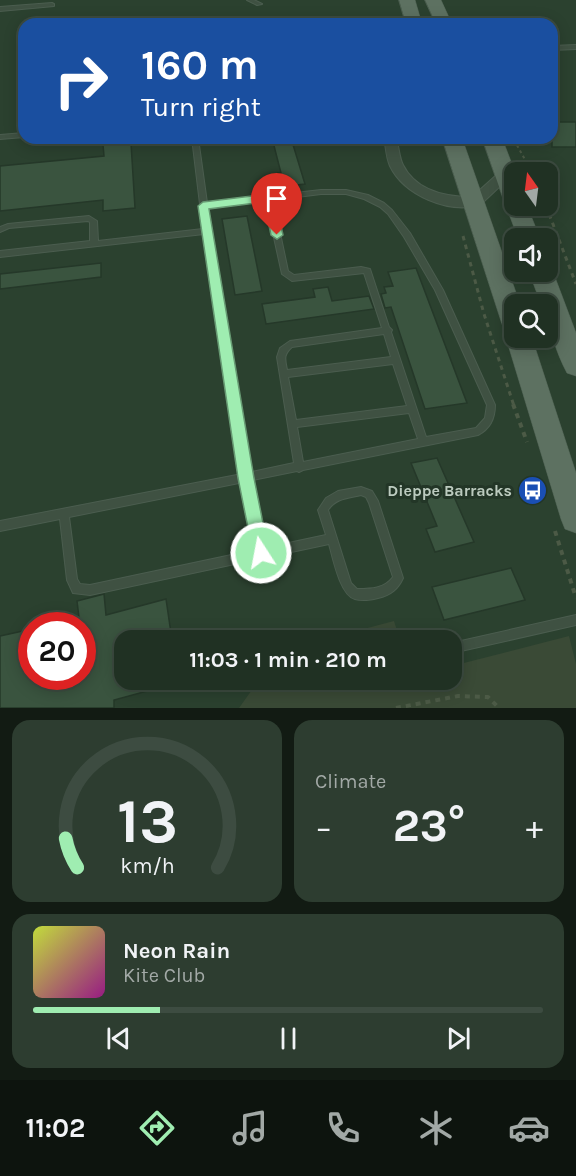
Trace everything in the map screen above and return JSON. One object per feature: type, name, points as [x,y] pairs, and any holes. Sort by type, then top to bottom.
[{"type":"main road","points":[[407,0],[412,18]]},
{"type":"main road","points":[[433,0],[441,18]]},
{"type":"main road","points":[[453,144],[464,202],[504,300]]},
{"type":"main road","points":[[494,144],[504,169]]},
{"type":"main road","points":[[545,282],[576,366]]},
{"type":"main road","points":[[522,348],[565,521]]},
{"type":"street","points":[[392,144],[397,166],[414,188],[427,195],[464,202],[504,175]]},
{"type":"lane","points":[[250,0],[259,4]]},
{"type":"lane","points":[[0,9],[52,5]]},
{"type":"lane","points":[[558,48],[576,47]]},
{"type":"lane","points":[[0,137],[18,136]]},
{"type":"lane","points":[[196,144],[203,206],[246,478],[261,553]]},
{"type":"lane","points":[[0,526],[478,431],[486,425],[490,416],[488,397],[439,290],[390,212],[366,197],[346,192],[321,192],[203,206]]},
{"type":"lane","points":[[269,198],[285,272],[292,278],[367,271],[423,442]]},
{"type":"lane","points":[[0,230],[8,226],[89,218],[93,221],[94,243]]},
{"type":"lane","points":[[0,254],[207,231]]},
{"type":"lane","points":[[299,468],[281,357],[283,350],[290,344],[388,330]]},
{"type":"lane","points":[[284,374],[397,360]]},
{"type":"lane","points":[[292,424],[412,409]]},
{"type":"lane","points":[[361,491],[369,494],[398,578],[395,586],[364,595],[355,594],[347,586],[332,539],[322,510],[326,502],[333,497],[361,491]]},
{"type":"lane","points":[[64,513],[72,580],[77,589],[90,590],[332,539]]},
{"type":"lane","points":[[462,646],[576,620]]},
{"type":"path","points":[[516,144],[526,162]]},
{"type":"path","points":[[464,202],[495,356],[530,449]]},
{"type":"path","points":[[550,216],[576,284]]},
{"type":"path","points":[[565,521],[576,598]]},
{"type":"path","points":[[396,708],[458,696],[488,698],[499,708]]},
{"type":"green space","points":[[394,621],[397,630],[360,630]]},
{"type":"green space","points":[[569,636],[576,664],[576,708],[239,708],[252,690],[462,690],[462,663]]},
{"type":"building","points":[[558,122],[576,122],[576,147],[552,147],[552,144],[558,144]]},
{"type":"building","points":[[131,144],[135,208],[103,211],[103,200],[0,211],[0,166],[104,156],[103,145]]},
{"type":"building","points":[[274,144],[293,144],[305,184],[280,187],[278,173],[281,173]]},
{"type":"building","points":[[247,216],[262,291],[235,295],[222,219]]},
{"type":"building","points":[[101,263],[101,277],[0,289],[0,274]]},
{"type":"building","points":[[416,268],[467,403],[425,409],[391,307],[385,308],[381,294],[386,293],[384,287],[393,286],[388,272]]},
{"type":"building","points":[[328,287],[332,301],[369,296],[374,309],[266,324],[262,304],[315,297],[313,289]]},
{"type":"building","points":[[437,458],[474,542],[435,552],[426,529],[437,526],[411,463]]},
{"type":"building","points":[[511,568],[525,600],[444,620],[432,587]]},
{"type":"building","points":[[104,594],[106,615],[166,599],[171,630],[114,630],[114,690],[151,690],[114,700],[114,708],[0,708],[0,636],[18,632],[18,690],[96,690],[96,612],[78,612],[77,601]]},
{"type":"place","name":"Dieppe Barracks","points":[[533,490]]},
{"type":"route","points":[[261,553],[246,478],[203,206],[269,198],[277,235]]}]
